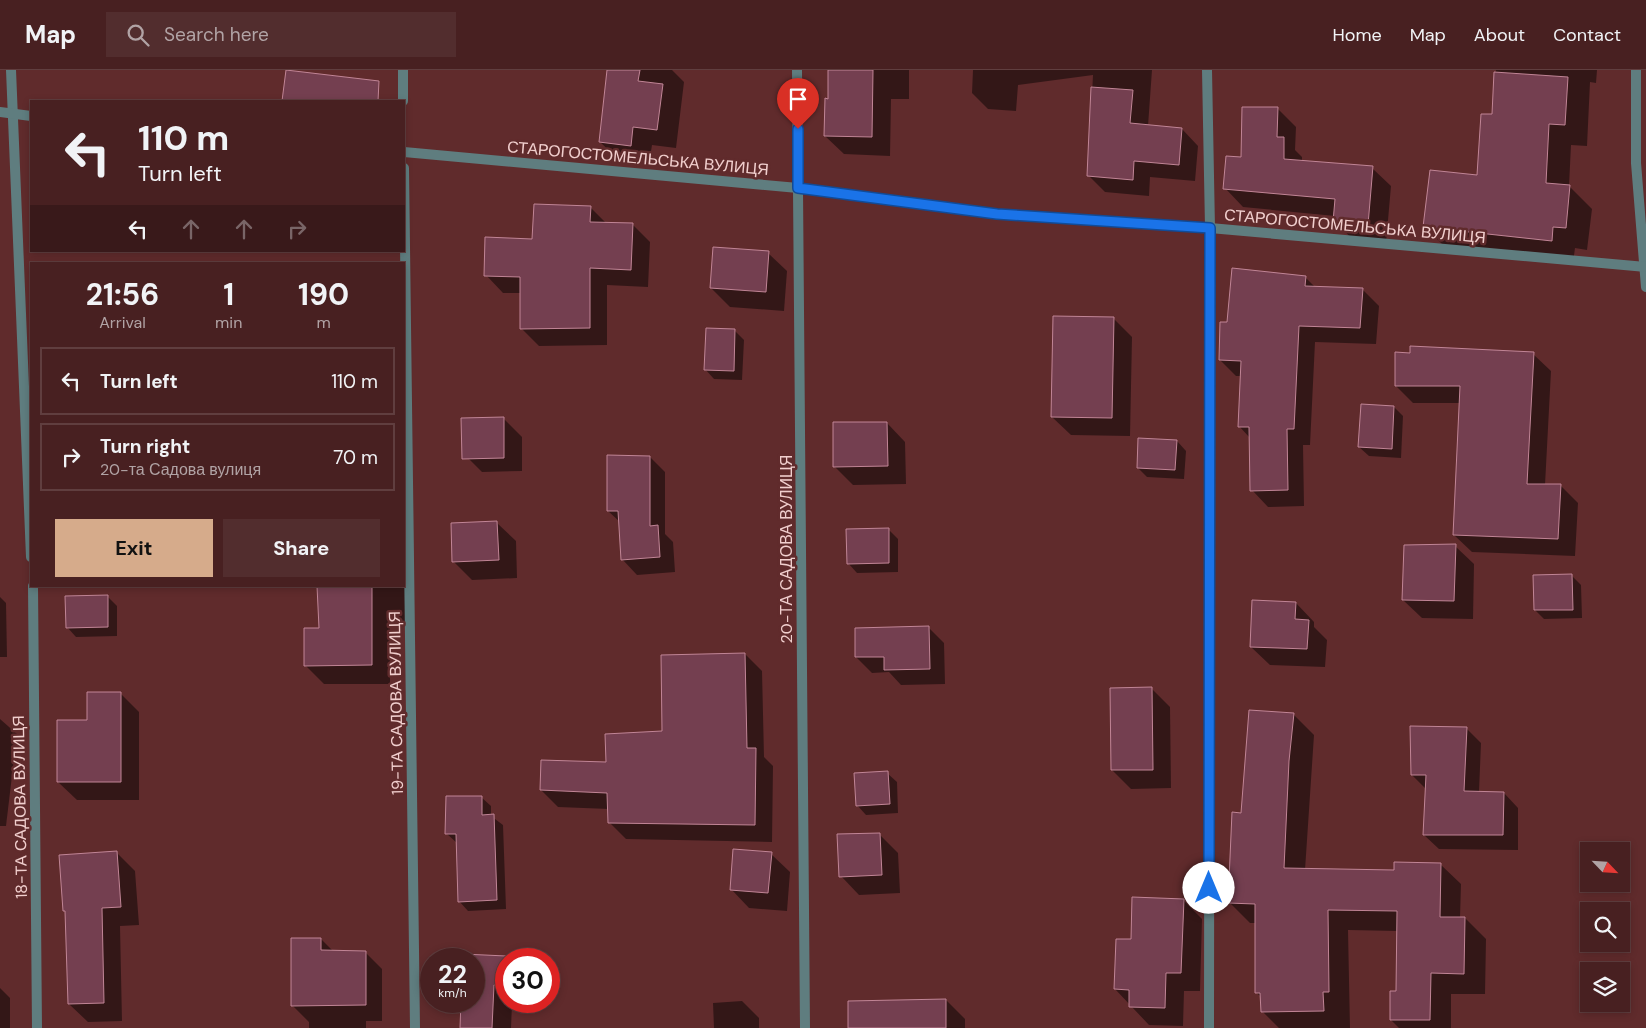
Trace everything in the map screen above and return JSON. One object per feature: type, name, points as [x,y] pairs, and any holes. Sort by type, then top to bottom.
[{"type":"street","points":[[11,70],[30,534]]},
{"type":"street","points":[[403,70],[403,100]]},
{"type":"street","name":"20-ТА САДОВА ВУЛИЦЯ","points":[[797,70],[805,1028]]},
{"type":"street","points":[[1207,70],[1210,228],[1209,1028]]},
{"type":"street","points":[[1636,70],[1636,163],[1646,267],[1646,287]]},
{"type":"street","points":[[0,112],[30,116]]},
{"type":"street","name":"СТАРОГОСТОМЕЛЬСЬКА ВУЛИЦЯ","points":[[405,152],[798,188],[997,214],[1210,228],[1646,267]]},
{"type":"street","name":"19-ТА САДОВА ВУЛИЦЯ","points":[[405,246],[415,1028]]},
{"type":"street","name":"18-ТА САДОВА ВУЛИЦЯ","points":[[32,587],[37,1028]]},
{"type":"building","points":[[286,70],[379,81],[378,100],[282,100]]},
{"type":"building","points":[[607,70],[640,70],[638,81],[663,84],[657,130],[633,127],[631,146],[599,142]]},
{"type":"building","points":[[828,70],[873,70],[872,137],[824,136],[825,98],[828,99]]},
{"type":"building","points":[[1494,72],[1568,77],[1565,125],[1549,124],[1546,183],[1570,185],[1566,228],[1553,227],[1552,241],[1423,227],[1430,170],[1477,175],[1481,114],[1492,114]]},
{"type":"building","points":[[1091,87],[1133,90],[1130,123],[1182,128],[1179,165],[1134,161],[1133,180],[1087,176]]},
{"type":"building","points":[[1242,107],[1278,107],[1277,137],[1284,137],[1284,159],[1373,166],[1368,225],[1333,222],[1335,199],[1223,189],[1226,156],[1241,157]]},
{"type":"building","points":[[534,204],[591,206],[590,222],[633,223],[631,270],[590,268],[590,328],[520,329],[520,277],[484,276],[485,237],[532,239]]},
{"type":"building","points":[[713,247],[769,251],[766,292],[710,288]]},
{"type":"building","points":[[1232,268],[1306,276],[1305,286],[1363,288],[1360,328],[1299,326],[1294,429],[1287,429],[1288,490],[1250,491],[1249,427],[1238,427],[1241,361],[1219,360],[1220,322],[1227,322]]},
{"type":"building","points":[[1053,316],[1114,317],[1112,418],[1051,417]]},
{"type":"building","points":[[706,328],[735,329],[734,371],[704,370]]},
{"type":"building","points":[[1410,346],[1534,352],[1527,484],[1561,484],[1558,539],[1453,535],[1460,386],[1395,386],[1395,352],[1410,353]]},
{"type":"building","points":[[1361,404],[1394,406],[1392,449],[1358,447]]},
{"type":"building","points":[[504,417],[504,458],[462,459],[461,418]]},
{"type":"building","points":[[833,422],[887,422],[888,466],[833,467]]},
{"type":"building","points":[[1138,438],[1177,440],[1175,470],[1137,468]]},
{"type":"building","points":[[607,455],[650,456],[650,526],[658,525],[660,557],[621,560],[618,511],[607,511]]},
{"type":"building","points":[[497,521],[499,560],[452,562],[451,523]]},
{"type":"building","points":[[889,528],[889,563],[847,564],[846,529]]},
{"type":"building","points":[[1456,544],[1454,601],[1402,600],[1404,545]]},
{"type":"building","points":[[1572,574],[1573,610],[1534,610],[1533,575]]},
{"type":"building","points":[[317,587],[372,587],[372,665],[304,666],[304,628],[319,628]]},
{"type":"building","points":[[108,595],[108,627],[66,628],[65,596]]},
{"type":"building","points":[[1252,600],[1296,602],[1295,619],[1309,620],[1307,649],[1250,647]]},
{"type":"building","points":[[929,626],[930,669],[884,670],[884,657],[855,657],[855,628]]},
{"type":"building","points":[[745,653],[747,748],[756,748],[755,825],[608,823],[607,793],[540,790],[541,760],[606,762],[605,734],[662,731],[661,655]]},
{"type":"building","points":[[1152,687],[1153,770],[1111,770],[1110,688]]},
{"type":"building","points":[[87,692],[121,692],[121,782],[57,782],[57,720],[87,720]]},
{"type":"building","points":[[1249,710],[1294,713],[1289,761],[1284,868],[1394,870],[1394,862],[1441,863],[1440,917],[1465,917],[1464,974],[1431,973],[1430,1020],[1390,1020],[1390,991],[1396,991],[1397,911],[1328,910],[1329,992],[1323,992],[1324,1011],[1261,1012],[1260,993],[1255,993],[1255,904],[1228,903],[1232,812],[1241,813]]},
{"type":"building","points":[[1410,726],[1467,727],[1464,791],[1504,792],[1503,835],[1423,835],[1426,775],[1411,775]]},
{"type":"building","points":[[888,771],[890,804],[856,806],[854,773]]},
{"type":"building","points":[[446,796],[482,796],[482,815],[494,814],[497,900],[458,902],[456,834],[445,834]]},
{"type":"building","points":[[880,833],[882,875],[839,877],[837,834]]},
{"type":"building","points":[[733,849],[772,852],[768,893],[730,890]]},
{"type":"building","points":[[117,851],[121,907],[102,908],[104,1003],[68,1004],[65,911],[63,911],[59,855]]},
{"type":"building","points":[[1132,897],[1184,899],[1181,973],[1166,973],[1165,1008],[1129,1007],[1129,990],[1114,989],[1116,939],[1131,939]]},
{"type":"building","points":[[291,938],[321,938],[321,950],[366,951],[366,1005],[291,1006]]},
{"type":"building","points":[[485,955],[495,955],[492,1028],[460,1028],[461,1013],[485,1013]]},
{"type":"building","points":[[946,999],[946,1028],[848,1028],[848,1001]]},
{"type":"route","points":[[798,129],[798,188],[997,214],[1210,228],[1209,888]]}]
